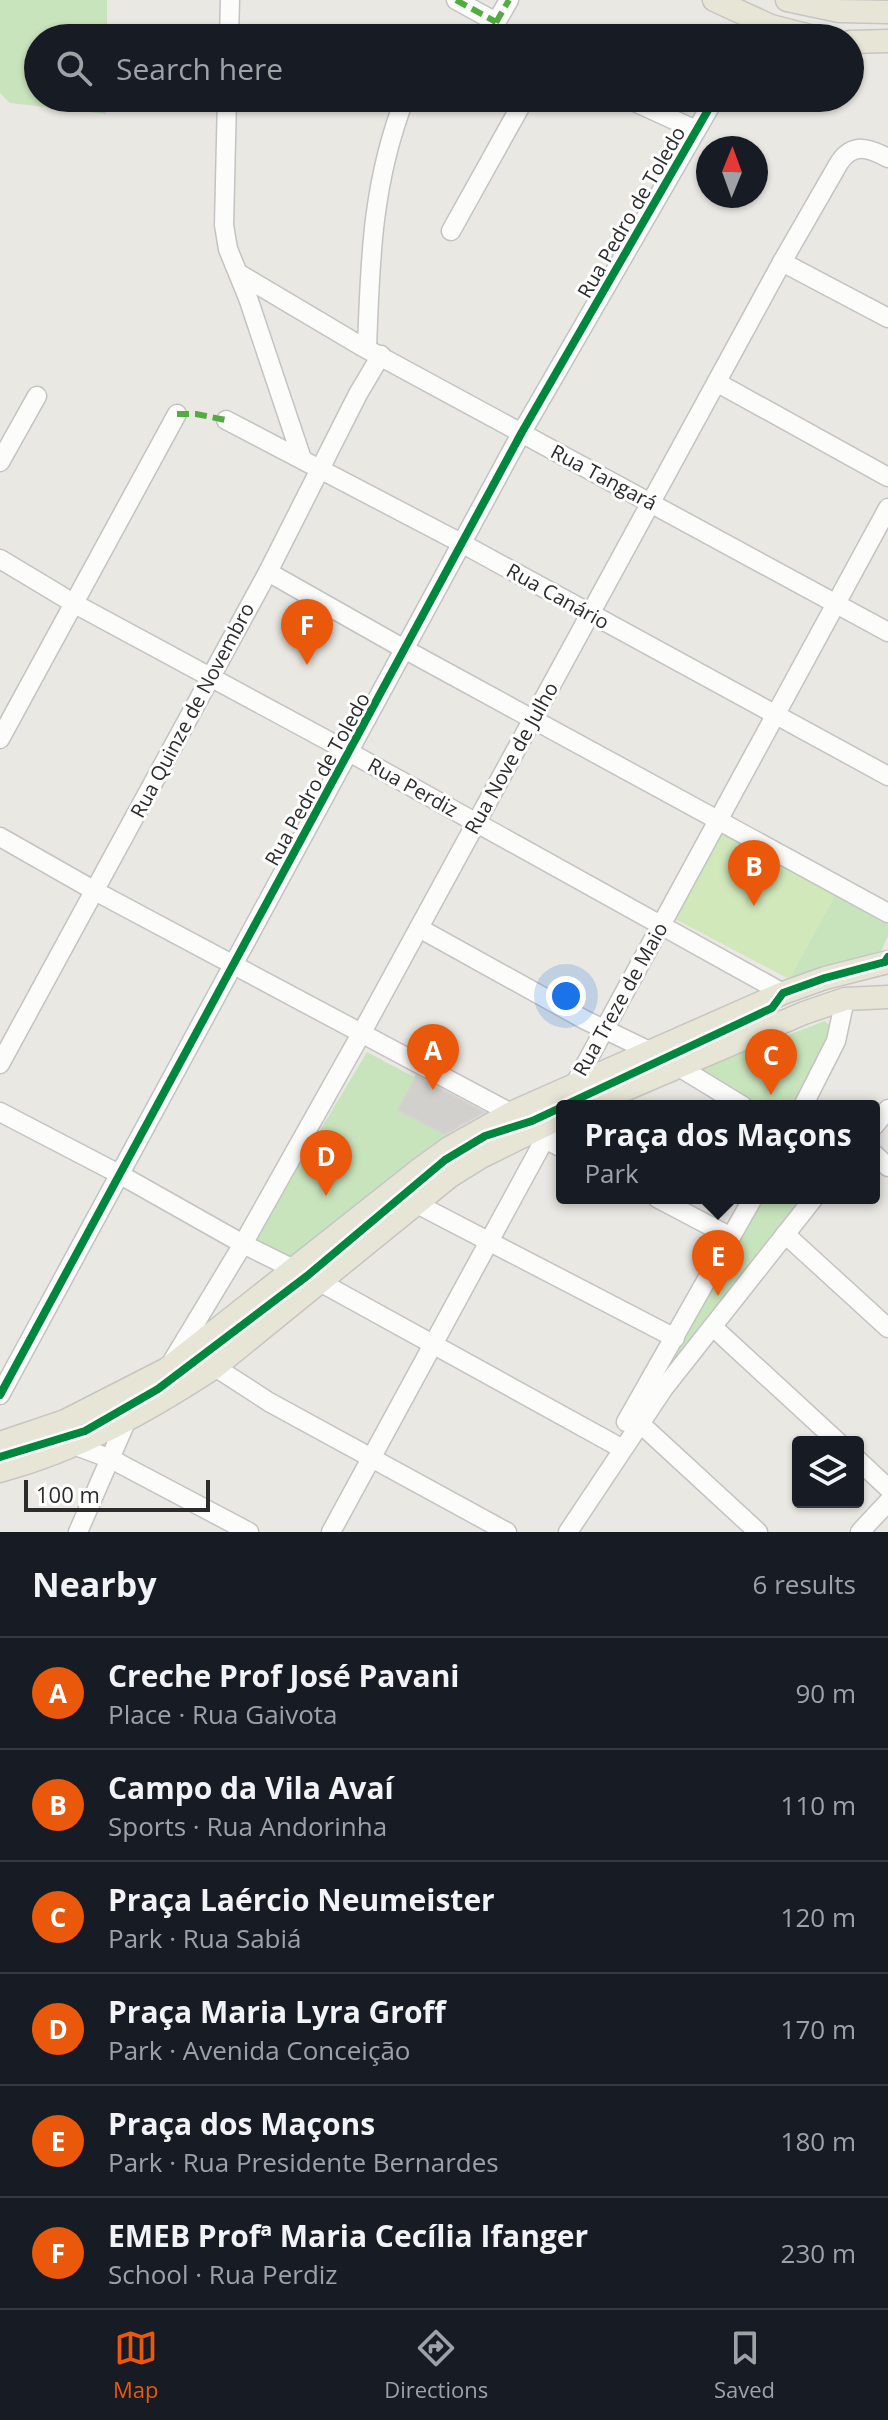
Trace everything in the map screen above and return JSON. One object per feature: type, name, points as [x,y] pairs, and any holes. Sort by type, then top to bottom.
[{"type":"main road","points":[[714,0],[767,24]]},
{"type":"main road","points":[[787,0],[816,7],[888,12]]},
{"type":"main road","points":[[864,42],[888,41]]},
{"type":"main road","points":[[126,1422],[121,1410],[124,1402],[449,1148],[511,1113],[783,993],[887,961]]},
{"type":"main road","points":[[601,1100],[759,1032],[845,999],[888,988]]},
{"type":"main road","points":[[845,999],[888,997]]},
{"type":"main road","points":[[0,1471],[76,1446],[126,1422],[215,1367],[415,1203],[481,1157],[553,1125]]},
{"type":"main road","points":[[0,1443],[65,1421],[167,1369]]},
{"type":"street","points":[[229,24],[230,0]]},
{"type":"street","points":[[456,0],[485,24]]},
{"type":"street","points":[[495,24],[509,0]]},
{"type":"street","points":[[814,24],[816,7]]},
{"type":"street","points":[[227,112],[224,225],[228,249],[248,298],[302,459]]},
{"type":"street","points":[[370,350],[373,232],[379,183],[400,112]]},
{"type":"street","points":[[451,231],[517,112]]},
{"type":"street","points":[[657,112],[696,130]]},
{"type":"street","name":"Rua Pedro de Toledo","points":[[0,1395],[522,432],[707,112]]},
{"type":"street","name":"Rua Nove de Julho","points":[[167,1369],[243,1244],[361,1034],[839,163],[854,149],[869,149],[888,158]]},
{"type":"street","points":[[782,262],[888,318]]},
{"type":"street","name":"Rua Tangará","points":[[238,273],[370,350],[888,632]]},
{"type":"street","name":"Rua Quinze de Novembro","points":[[0,1064],[268,572],[358,394],[370,350]]},
{"type":"street","points":[[718,383],[888,477]]},
{"type":"street","points":[[0,462],[37,396]]},
{"type":"street","points":[[0,739],[177,414]]},
{"type":"street","name":"Rua Canário","points":[[226,420],[463,544],[888,776]]},
{"type":"street","name":"Rua Treze de Maio","points":[[565,1100],[888,508]]},
{"type":"street","name":"Rua Perdiz","points":[[0,559],[75,604],[783,993]]},
{"type":"street","points":[[268,572],[888,913]]},
{"type":"street","points":[[0,837],[511,1113]]},
{"type":"street","points":[[419,928],[604,1029],[652,1051],[733,1100]]},
{"type":"street","points":[[806,1100],[836,1041],[845,999]]},
{"type":"street","points":[[0,1112],[243,1244],[320,1282],[618,1446]]},
{"type":"street","name":"Rua Treze de Maio","points":[[331,1532],[431,1343],[553,1125]]},
{"type":"street","points":[[415,1203],[675,1338]]},
{"type":"street","points":[[668,1204],[731,1237]]},
{"type":"street","points":[[569,1530],[635,1418],[675,1338],[750,1204]]},
{"type":"street","points":[[635,1418],[713,1327],[809,1204]]},
{"type":"street","points":[[785,1234],[888,1328]]},
{"type":"street","points":[[713,1327],[831,1436]]},
{"type":"street","points":[[215,1367],[269,1402],[507,1532]]},
{"type":"street","points":[[635,1418],[758,1532]]},
{"type":"street","points":[[78,1532],[126,1422]]},
{"type":"street","points":[[76,1446],[111,1459],[249,1532]]},
{"type":"street","points":[[864,1466],[888,1488]]},
{"type":"street","points":[[860,1532],[888,1502]]},
{"type":"green space","points":[[0,0],[107,0],[107,24],[24,24],[24,105],[10,103],[0,93]]},
{"type":"green space","points":[[723,832],[835,895],[789,979],[673,918]]},
{"type":"green space","points":[[835,895],[888,924],[888,936],[881,951],[789,979]]},
{"type":"green space","points":[[825,1021],[835,1031],[797,1100],[752,1100],[698,1069]]},
{"type":"green space","points":[[367,1052],[474,1109],[426,1153],[288,1261],[255,1239]]},
{"type":"green space","points":[[540,1107],[530,1126],[323,1273],[308,1267],[440,1159]]},
{"type":"green space","points":[[758,1204],[800,1204],[683,1354],[673,1361],[683,1332]]},
{"type":"building","points":[[416,1076],[484,1112],[445,1134],[398,1110]]},
{"type":"marked path","points":[[456,0],[496,22]]},
{"type":"marked path","points":[[495,24],[509,0]]},
{"type":"marked path","points":[[177,414],[226,420]]},
{"type":"cycle path","points":[[0,1395],[522,432],[707,112]]},
{"type":"cycle path","points":[[576,1100],[772,1008],[783,993],[885,962],[888,957]]},
{"type":"cycle path","points":[[0,1457],[85,1431],[158,1389],[307,1276],[445,1160],[485,1136],[556,1110]]},
{"type":"place","name":"EMEB Profª Maria Cecília Ifanger","points":[[307,665]]},
{"type":"place","name":"Campo da Vila Avaí","points":[[754,906]]},
{"type":"place","name":"Creche Prof José Pavani","points":[[433,1090]]},
{"type":"place","name":"Praça Laércio Neumeister","points":[[771,1095]]},
{"type":"place","name":"Praça Maria Lyra Groff","points":[[326,1196]]},
{"type":"place","name":"Praça dos Maçons","points":[[718,1296]]}]
